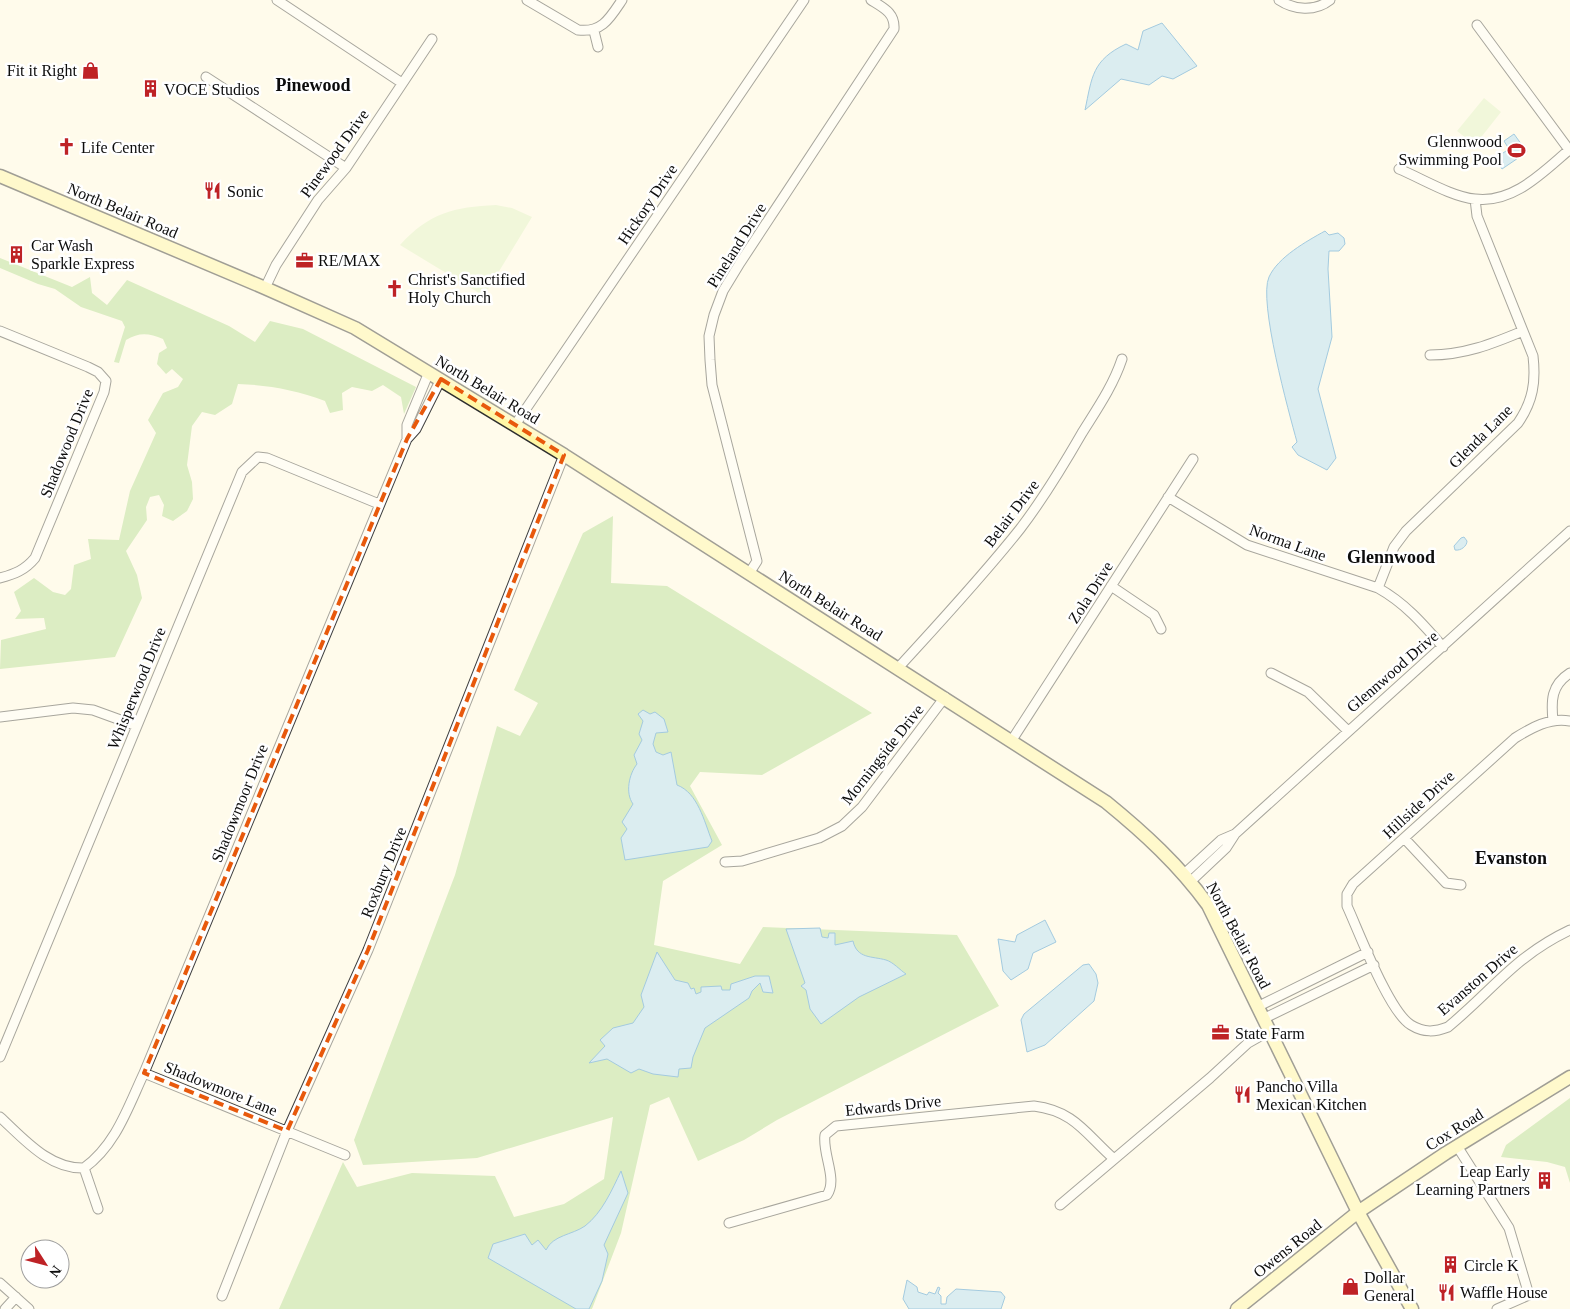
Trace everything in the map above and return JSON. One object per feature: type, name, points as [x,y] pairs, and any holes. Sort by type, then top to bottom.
[{"type":"main road","name":"North Belair Road","points":[[0,176],[355,328],[441,379],[750,572],[1106,802],[1148,836],[1188,878],[1212,913],[1271,1030],[1358,1212],[1412,1309]]},
{"type":"main road","name":"Cox Road","points":[[1358,1212],[1457,1146],[1570,1077]]},
{"type":"main road","name":"Owens Road","points":[[1237,1309],[1358,1212]]},
{"type":"street","points":[[277,0],[402,83]]},
{"type":"street","points":[[528,0],[578,30],[594,31],[608,21],[622,0]]},
{"type":"street","name":"Hickory Drive","points":[[515,425],[804,0]]},
{"type":"street","name":"Pineland Drive","points":[[750,572],[757,561],[712,385],[709,336],[723,291],[740,262],[894,29],[895,20],[892,14],[871,0]]},
{"type":"street","points":[[1279,0],[1301,8],[1315,8],[1330,0]]},
{"type":"street","points":[[1400,169],[1475,199],[1500,197],[1517,190],[1570,151],[1477,25]]},
{"type":"street","points":[[594,31],[598,47]]},
{"type":"street","name":"Pinewood Drive","points":[[265,288],[276,265],[318,200],[346,168],[432,39]]},
{"type":"street","points":[[206,77],[346,168]]},
{"type":"street","name":"Glenda Lane","points":[[1378,588],[1394,547],[1406,531],[1518,423],[1528,408],[1533,393],[1535,375],[1533,356],[1477,216],[1475,199]]},
{"type":"street","name":"Shadowood Drive","points":[[0,331],[88,367],[98,372],[106,381],[98,408],[35,558],[26,568],[14,575],[0,578]]},
{"type":"street","points":[[1430,355],[1448,355],[1476,350],[1523,332]]},
{"type":"street","name":"Belair Drive","points":[[899,667],[985,572],[1020,528],[1046,492],[1116,377],[1122,359]]},
{"type":"street","name":"Shadowmoor Drive","points":[[407,439],[407,425],[429,372]]},
{"type":"street","name":"Shadowmoor Drive","points":[[84,1168],[96,1160],[108,1146],[144,1073],[379,504],[407,439],[416,429],[441,379]]},
{"type":"street","points":[[415,406],[425,410]]},
{"type":"street","name":"Roxbury Drive","points":[[222,1296],[287,1131],[368,950],[564,455]]},
{"type":"street","name":"Whisperwood Drive","points":[[0,1057],[242,472],[249,462],[258,457],[267,458],[379,504]]},
{"type":"street","name":"Zola Drive","points":[[1012,740],[1193,459]]},
{"type":"street","name":"Norma Lane","points":[[1168,497],[1247,544],[1378,588],[1396,598],[1414,613],[1443,647]]},
{"type":"street","name":"Glennwood Drive","points":[[1188,878],[1221,840],[1235,834],[1570,531]]},
{"type":"street","points":[[1111,586],[1154,615],[1161,629]]},
{"type":"street","points":[[1271,673],[1308,692],[1348,731]]},
{"type":"street","points":[[1553,721],[1551,701],[1553,691],[1558,683],[1570,673]]},
{"type":"street","name":"Morningside Drive","points":[[726,862],[742,861],[819,838],[842,826],[862,807],[944,696]]},
{"type":"street","points":[[0,717],[73,708],[93,710],[137,726]]},
{"type":"street","name":"Hillside Drive","points":[[1368,952],[1347,906],[1347,894],[1353,884],[1515,738],[1533,726],[1553,721],[1570,721]]},
{"type":"street","points":[[1404,838],[1446,882],[1461,885]]},
{"type":"street","name":"Evanston Drive","points":[[1368,952],[1403,1018],[1417,1028],[1434,1032],[1448,1027],[1502,975],[1526,955],[1547,941],[1570,930]]},
{"type":"street","points":[[1259,1006],[1368,952]]},
{"type":"street","points":[[1265,1018],[1374,965]]},
{"type":"street","points":[[1060,1205],[1113,1158],[1210,1078],[1248,1043],[1271,1030]]},
{"type":"street","name":"Shadowmore Lane","points":[[144,1073],[345,1155]]},
{"type":"street","name":"Edwards Drive","points":[[729,1223],[827,1195],[831,1189],[831,1182],[824,1142],[825,1135],[836,1126],[1034,1106],[1062,1112],[1113,1158]]},
{"type":"street","points":[[0,1117],[42,1155],[72,1168],[84,1168],[98,1209]]},
{"type":"street","points":[[1457,1146],[1509,1228],[1528,1295],[1497,1309]]},
{"type":"street","points":[[0,1283],[29,1309]]},
{"type":"street","points":[[6,1309],[16,1297]]},
{"type":"highlighted area","points":[[441,379],[564,455],[368,950],[287,1131],[144,1073],[407,439]]},
{"type":"green space","points":[[1484,98],[1501,112],[1475,145],[1457,131]]},
{"type":"green space","points":[[496,205],[512,208],[532,217],[484,296],[400,245],[421,226],[443,214],[455,210]]},
{"type":"green space","points":[[0,258],[72,287],[90,277],[92,293],[107,305],[127,280],[229,326],[255,342],[270,321],[303,329],[416,387],[404,414],[401,397],[383,385],[372,391],[352,387],[342,393],[343,410],[330,413],[325,401],[314,397],[282,389],[238,384],[232,404],[215,415],[202,412],[192,426],[187,465],[192,482],[193,499],[187,511],[173,521],[162,516],[164,505],[159,495],[150,497],[146,507],[147,520],[126,551],[137,575],[142,598],[115,657],[0,669],[1,640],[46,629],[44,618],[15,619],[21,611],[14,592],[34,578],[53,592],[65,595],[71,589],[74,565],[91,559],[88,539],[119,540],[130,491],[156,433],[148,420],[163,393],[178,387],[183,379],[172,369],[166,374],[157,364],[159,353],[167,348],[163,339],[153,336],[144,334],[126,340],[119,363],[114,362],[125,327],[122,321],[81,307],[55,289],[0,268]]},
{"type":"green space","points":[[613,516],[611,583],[667,586],[872,713],[762,775],[700,772],[690,786],[722,845],[663,881],[654,945],[740,964],[763,927],[957,935],[999,1006],[777,1120],[744,1140],[698,1161],[669,1097],[650,1105],[621,1233],[592,1309],[279,1309],[343,1162],[357,1187],[412,1173],[495,1176],[514,1217],[564,1204],[604,1179],[613,1117],[477,1158],[363,1165],[354,1140],[455,875],[497,726],[520,736],[538,703],[514,690],[583,533]]},
{"type":"green space","points":[[1570,1098],[1570,1183],[1565,1167],[1547,1162],[1501,1157],[1506,1145]]},
{"type":"water","points":[[1162,23],[1197,66],[1173,79],[1162,76],[1149,85],[1121,79],[1085,110],[1095,71],[1106,56],[1126,44],[1138,50],[1143,31]]},
{"type":"water","name":"Glennwood Swimming Pool","points":[[1514,134],[1527,152],[1502,169],[1494,156],[1497,157],[1509,149],[1504,141]]},
{"type":"water","points":[[1325,231],[1329,235],[1338,233],[1344,238],[1345,244],[1339,251],[1329,251],[1328,269],[1332,337],[1318,389],[1336,458],[1327,470],[1298,455],[1292,447],[1297,442],[1276,358],[1271,332],[1267,290],[1269,277],[1279,263],[1294,250]]},
{"type":"water","points":[[1464,537],[1467,541],[1466,545],[1461,549],[1455,550],[1454,546]]},
{"type":"water","points":[[643,710],[650,714],[655,712],[664,719],[668,732],[656,733],[653,744],[656,752],[663,755],[671,752],[677,785],[690,794],[699,808],[712,841],[708,847],[625,860],[621,838],[627,829],[622,822],[633,804],[629,795],[629,784],[637,764],[634,755],[642,740],[639,734],[643,721],[638,714]]},
{"type":"water","points":[[1045,920],[1056,942],[1033,953],[1028,969],[1011,980],[1003,971],[998,939],[1015,942],[1017,935]]},
{"type":"water","points":[[820,928],[822,937],[828,938],[829,933],[835,933],[835,945],[853,941],[855,947],[862,954],[889,961],[906,974],[859,997],[821,1024],[810,1009],[806,990],[801,986],[805,983],[786,929]]},
{"type":"water","points":[[657,952],[675,980],[688,983],[691,989],[694,988],[696,994],[701,992],[701,987],[721,986],[722,990],[730,990],[731,984],[755,976],[769,976],[773,993],[763,992],[760,983],[752,991],[749,998],[705,1028],[693,1057],[691,1068],[679,1069],[678,1077],[653,1074],[639,1069],[631,1073],[607,1059],[589,1063],[605,1046],[600,1040],[613,1028],[633,1023],[644,1007],[641,995]]},
{"type":"water","points":[[1089,964],[1096,974],[1098,983],[1094,1001],[1045,1045],[1027,1052],[1021,1020],[1024,1014],[1083,965]]},
{"type":"water","points":[[621,1171],[628,1193],[604,1245],[608,1254],[602,1281],[589,1309],[576,1309],[488,1258],[493,1244],[525,1234],[532,1245],[538,1240],[546,1250],[553,1241],[585,1226],[597,1215]]},
{"type":"water","points":[[907,1280],[917,1287],[918,1292],[927,1295],[929,1292],[935,1294],[938,1287],[940,1288],[938,1293],[941,1296],[941,1304],[946,1304],[947,1297],[956,1289],[1001,1292],[1005,1297],[1001,1309],[909,1309],[903,1299]]},
{"type":"place","name":"Fit it Right","points":[[91,70]]},
{"type":"place","name":"VOCE Studios","points":[[150,89]]},
{"type":"place","name":"Life Center","points":[[67,147]]},
{"type":"place","name":"Glennwood Swimming Pool","points":[[1516,150]]},
{"type":"place","name":"Sonic","points":[[213,191]]},
{"type":"place","name":"Car Wash Sparkle Express","points":[[17,254]]},
{"type":"place","name":"RE/MAX","points":[[304,260]]},
{"type":"place","name":"Christ's Sanctified Holy Church","points":[[394,288]]},
{"type":"place","name":"State Farm","points":[[1221,1033]]},
{"type":"place","name":"Pancho Villa Mexican Kitchen","points":[[1242,1095]]},
{"type":"place","name":"Leap Early Learning Partners","points":[[1544,1180]]},
{"type":"place","name":"Circle K","points":[[1450,1265]]},
{"type":"place","name":"Dollar General","points":[[1350,1286]]},
{"type":"place","name":"Waffle House","points":[[1446,1292]]},
{"type":"district","name":"Pinewood","points":[[313,85]]},
{"type":"district","name":"Glennwood","points":[[1391,557]]},
{"type":"district","name":"Evanston","points":[[1511,858]]}]
